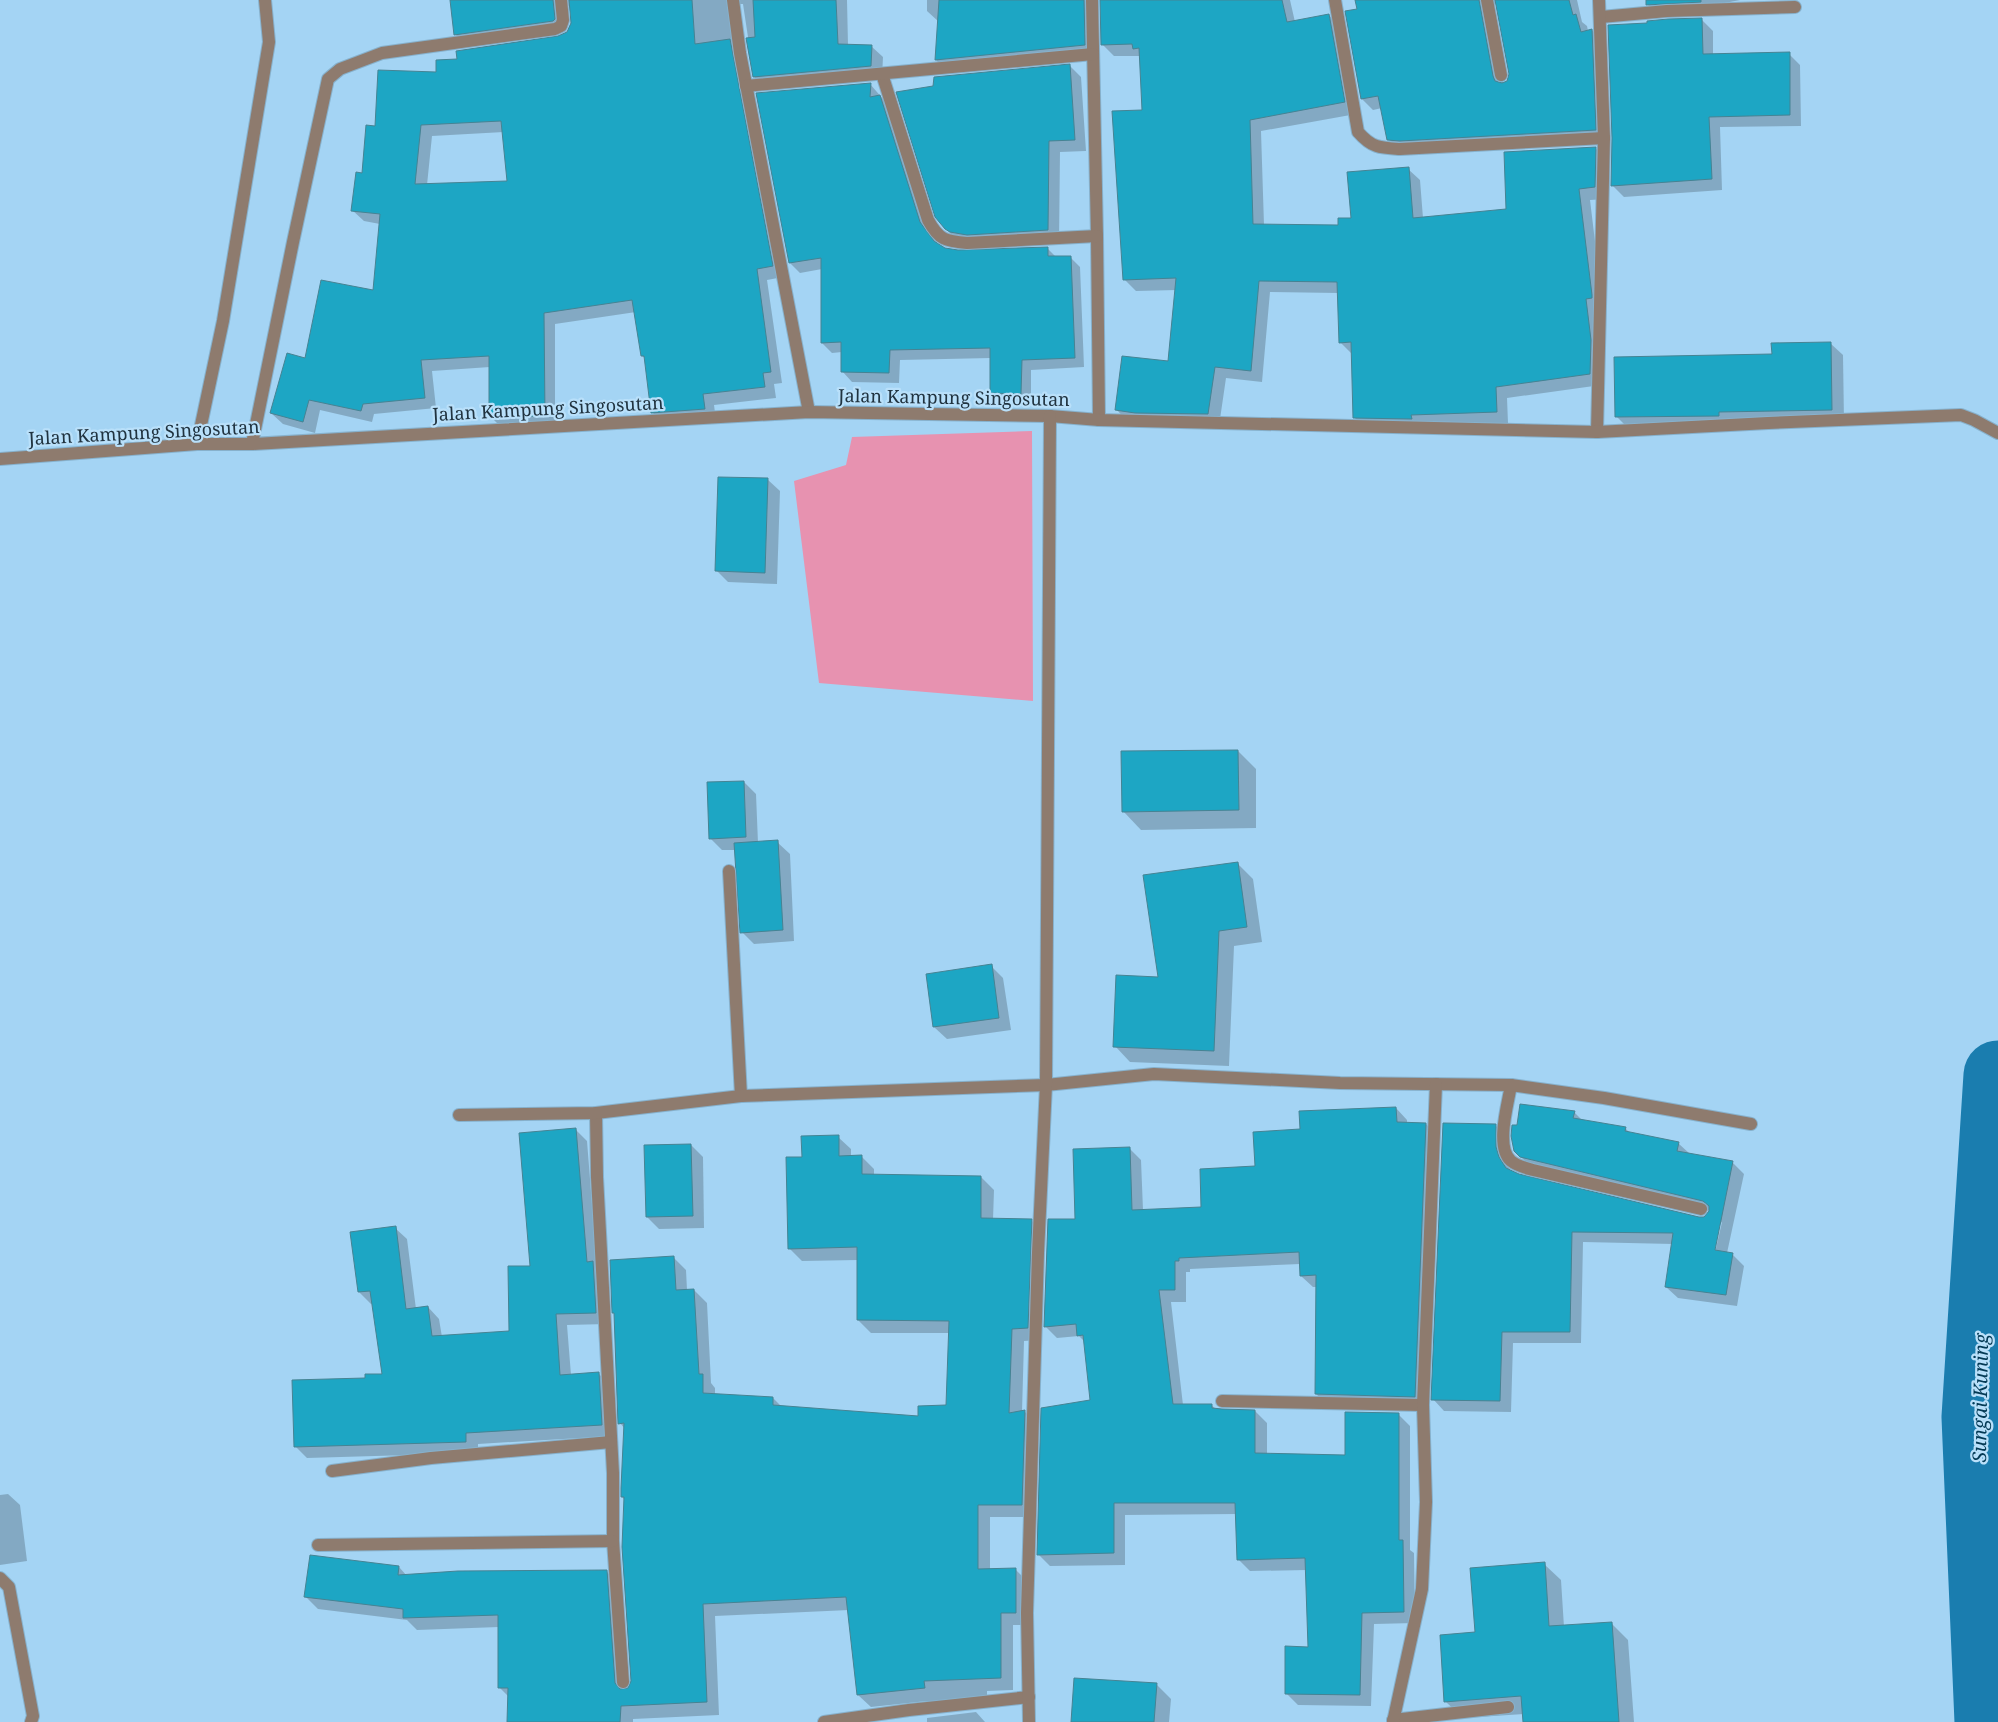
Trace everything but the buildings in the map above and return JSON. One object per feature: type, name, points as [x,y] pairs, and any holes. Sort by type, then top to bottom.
[{"type":"street","points":[[197,444],[223,321],[269,42],[265,0]]},
{"type":"street","points":[[252,444],[328,79],[340,70],[382,53],[555,29],[561,26],[563,20],[561,0]]},
{"type":"street","points":[[733,0],[746,86],[809,412]]},
{"type":"street","points":[[1092,0],[1099,420]]},
{"type":"street","points":[[1335,0],[1358,132],[1367,143],[1379,148],[1400,149],[1604,138]]},
{"type":"street","points":[[1487,0],[1501,75]]},
{"type":"street","points":[[1598,432],[1604,138],[1599,0]]},
{"type":"street","points":[[1601,17],[1667,11],[1795,7]]},
{"type":"street","points":[[746,86],[1093,54]]},
{"type":"street","points":[[882,74],[928,220],[936,233],[947,241],[967,243],[1097,236]]},
{"type":"street","name":"Jalan Kampung Singosutan","points":[[0,459],[197,444],[252,444],[809,412],[1050,416],[1099,420],[1598,432],[1768,422],[1961,416],[1974,420],[1998,433]]},
{"type":"street","points":[[1029,1722],[1027,1613],[1038,1253],[1046,1085],[1050,416]]},
{"type":"street","points":[[729,871],[740,1096]]},
{"type":"street","points":[[459,1115],[596,1113],[740,1096],[1046,1085],[1154,1074],[1290,1081],[1511,1085],[1604,1098],[1751,1124]]},
{"type":"street","points":[[1436,1084],[1423,1405],[1426,1502],[1422,1588],[1393,1721],[1508,1707]]},
{"type":"street","points":[[1511,1085],[1502,1142],[1506,1153],[1512,1161],[1533,1170],[1701,1210]]},
{"type":"street","points":[[596,1113],[597,1177],[614,1492],[613,1542],[623,1682]]},
{"type":"street","points":[[1222,1401],[1423,1405]]},
{"type":"street","points":[[332,1471],[431,1458],[610,1442]]},
{"type":"street","points":[[318,1545],[613,1542]]},
{"type":"street","points":[[0,1578],[9,1587],[33,1716],[31,1722]]},
{"type":"street","points":[[824,1722],[909,1716],[1029,1697]]},
{"type":"shaded area","points":[[1032,431],[1033,701],[819,683],[794,481],[846,465],[852,437]]},
{"type":"waterway","name":"Sungai Kuning","points":[[1989,1722],[1976,1417],[1998,1075]]}]
